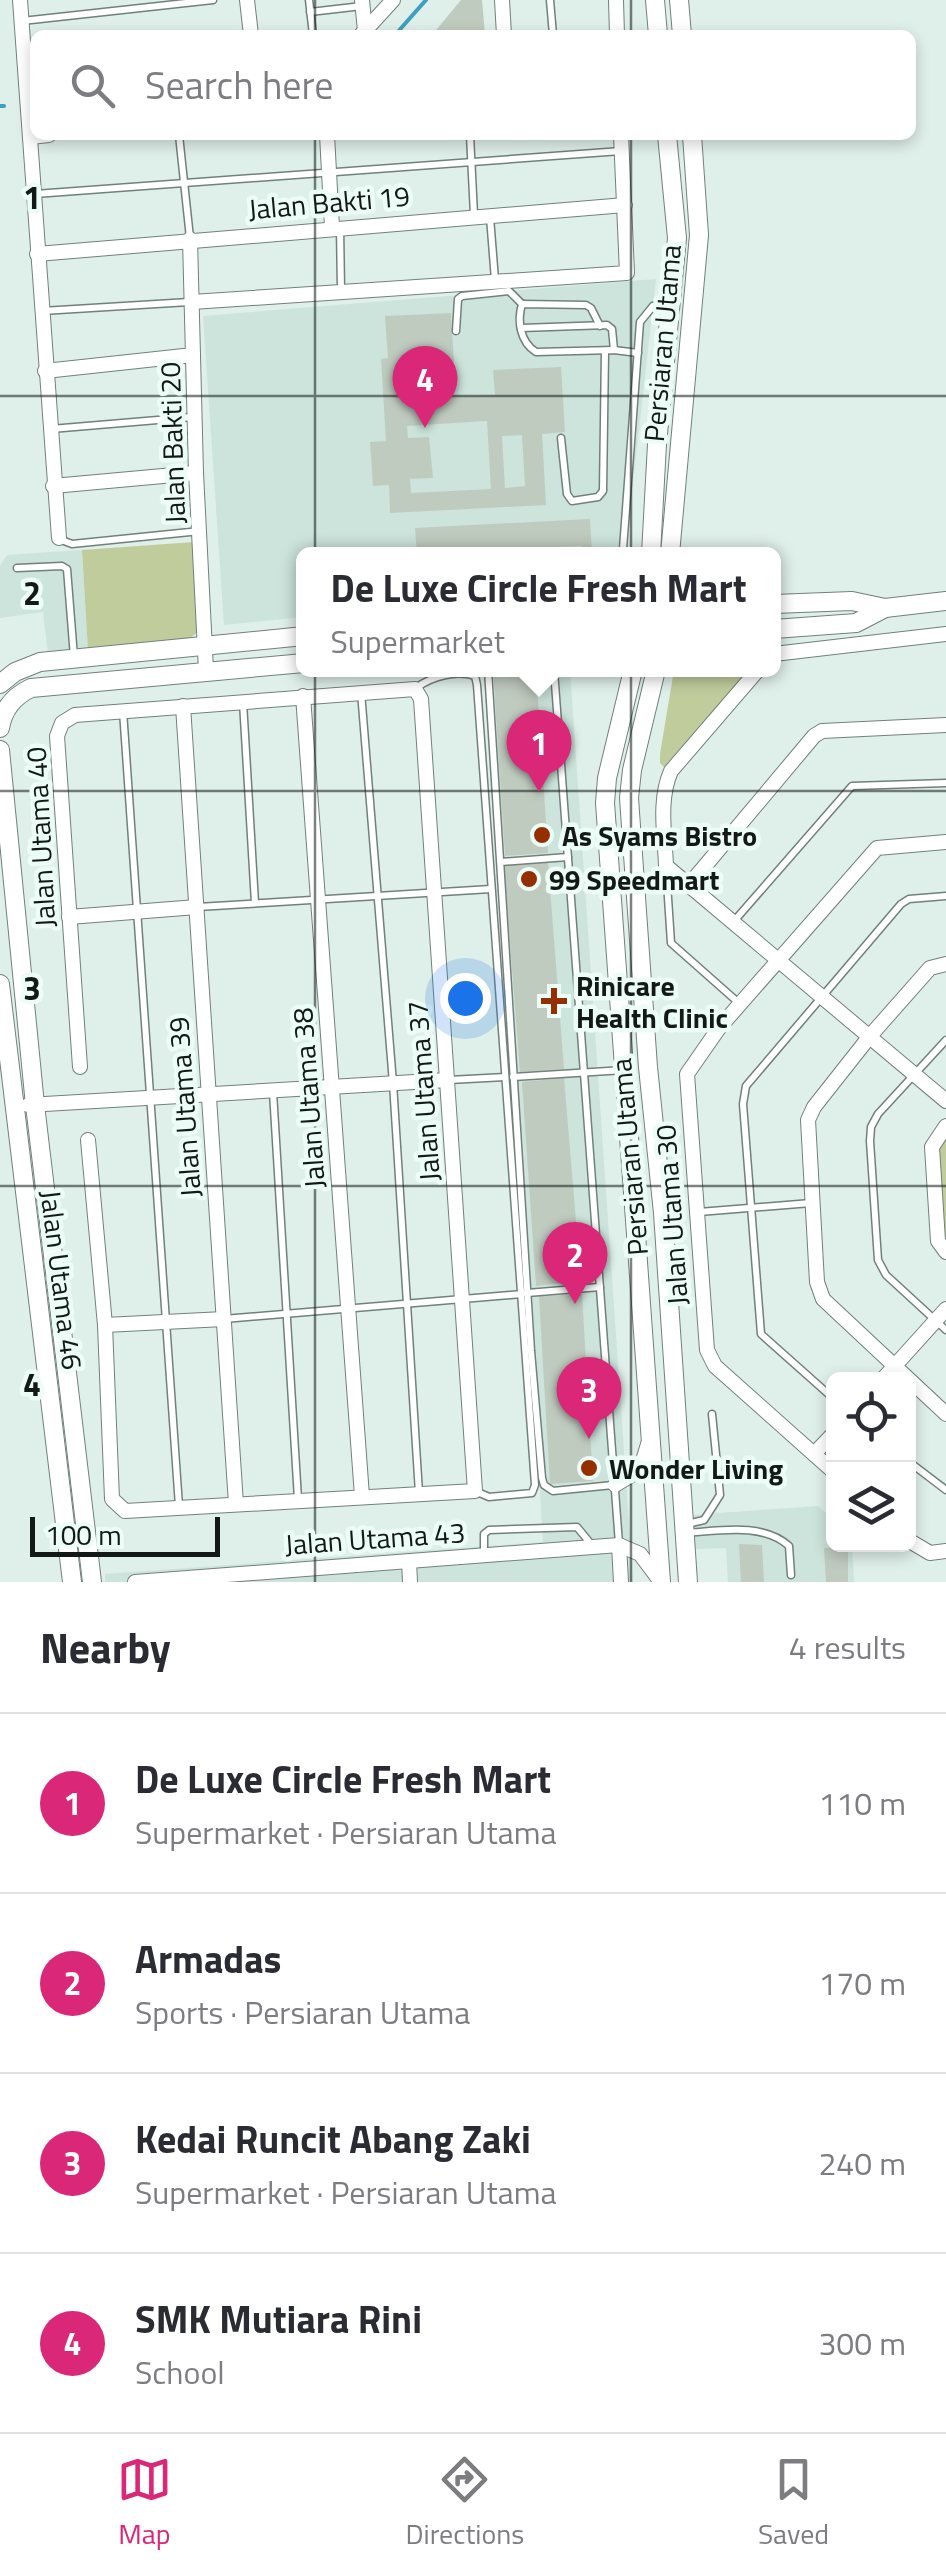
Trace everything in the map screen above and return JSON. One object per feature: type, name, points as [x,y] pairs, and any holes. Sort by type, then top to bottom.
[{"type":"street","points":[[20,0],[29,69],[30,137]]},
{"type":"street","points":[[248,0],[251,30]]},
{"type":"street","points":[[366,30],[392,0]]},
{"type":"street","points":[[502,0],[504,30]]},
{"type":"street","points":[[616,0],[617,30]]},
{"type":"street","points":[[654,0],[657,30]]},
{"type":"street","points":[[679,0],[682,30]]},
{"type":"street","points":[[362,3],[363,30]]},
{"type":"street","points":[[30,140],[58,538]]},
{"type":"street","points":[[326,140],[336,226]]},
{"type":"street","points":[[192,302],[627,272],[621,140]]},
{"type":"street","name":"Persiaran Utama","points":[[651,547],[677,238],[667,140]]},
{"type":"street","name":"Persiaran Utama","points":[[671,547],[699,236],[692,140]]},
{"type":"street","name":"Jalan Bakti 19","points":[[37,254],[336,226],[625,205]]},
{"type":"street","name":"Jalan Bakti 20","points":[[190,239],[206,670]]},
{"type":"street","points":[[45,371],[193,355]]},
{"type":"street","points":[[52,486],[196,473]]},
{"type":"street","points":[[781,604],[852,601],[884,608],[946,602]]},
{"type":"street","points":[[781,628],[856,623],[884,608]]},
{"type":"street","points":[[781,653],[946,634]]},
{"type":"street","points":[[0,684],[14,672],[40,662],[296,637]]},
{"type":"street","points":[[0,728],[18,694],[31,688],[296,664]]},
{"type":"street","points":[[621,677],[626,699]]},
{"type":"street","name":"Persiaran Utama","points":[[632,677],[607,778],[605,803],[660,1582]]},
{"type":"street","name":"Persiaran Utama","points":[[654,677],[629,798],[688,1582]]},
{"type":"street","points":[[752,677],[671,771],[665,784],[666,866],[946,1101]]},
{"type":"street","points":[[123,711],[415,689]]},
{"type":"street","name":"Jalan Utama 37","points":[[415,689],[422,700],[476,1491]]},
{"type":"street","name":"Jalan Utama 38","points":[[302,696],[362,1496]]},
{"type":"street","name":"Jalan Utama 39","points":[[183,706],[236,1504]]},
{"type":"street","name":"Jalan Utama 40","points":[[80,1067],[57,736],[62,724],[75,715],[123,711]]},
{"type":"street","points":[[690,885],[814,736],[822,731],[946,725]]},
{"type":"street","name":"Jalan Utama 46","points":[[0,750],[35,1105],[92,1582]]},
{"type":"street","name":"Jalan Utama 30","points":[[826,1465],[716,1366],[707,1350],[687,1074],[740,1004],[877,848],[946,842]]},
{"type":"street","points":[[70,916],[196,908]]},
{"type":"street","points":[[946,964],[930,968],[870,1036],[808,1120],[817,1282],[823,1299],[946,1414]]},
{"type":"street","name":"Jalan Utama 46","points":[[0,984],[72,1582]]},
{"type":"street","points":[[12,1106],[448,1080]]},
{"type":"street","points":[[946,1126],[932,1147],[938,1241],[946,1252]]},
{"type":"street","points":[[88,1140],[105,1325],[112,1499],[119,1506],[125,1511],[476,1491]]},
{"type":"street","points":[[889,1372],[940,1325],[946,1308]]},
{"type":"street","points":[[105,1325],[224,1319]]},
{"type":"street","points":[[615,1485],[640,1470],[650,1437]]},
{"type":"street","points":[[814,1454],[826,1441]]},
{"type":"street","points":[[916,1544],[930,1552],[946,1551]]},
{"type":"street","points":[[620,1582],[619,1545],[640,1554],[656,1571],[660,1582]]},
{"type":"street","name":"Jalan Utama 43","points":[[135,1582],[240,1578],[619,1545]]},
{"type":"street","points":[[408,1561],[410,1582]]},
{"type":"lane","points":[[21,22],[213,0]]},
{"type":"lane","points":[[309,0],[312,30]]},
{"type":"lane","points":[[550,0],[552,30]]},
{"type":"lane","points":[[310,12],[362,3]]},
{"type":"lane","points":[[180,140],[190,239]]},
{"type":"lane","points":[[470,140],[474,216]]},
{"type":"lane","points":[[34,194],[622,151]]},
{"type":"lane","points":[[490,215],[495,281]]},
{"type":"lane","points":[[336,226],[342,291]]},
{"type":"lane","points":[[456,331],[456,308],[462,296],[509,292],[522,304],[586,305],[600,326]]},
{"type":"lane","points":[[41,311],[192,302]]},
{"type":"lane","points":[[623,547],[640,322],[653,306],[670,302]]},
{"type":"lane","points":[[522,304],[521,328],[527,347],[536,352],[638,353]]},
{"type":"lane","points":[[521,328],[612,329],[603,491],[598,497],[572,501],[567,494],[560,438]]},
{"type":"lane","points":[[50,430],[196,417]]},
{"type":"lane","points":[[58,538],[72,544],[200,531]]},
{"type":"lane","points":[[17,568],[67,568],[74,658]]},
{"type":"lane","points":[[415,689],[429,679],[442,677]]},
{"type":"lane","points":[[475,677],[509,1077],[534,1490],[489,1496],[476,1491]]},
{"type":"lane","points":[[488,677],[501,862],[509,1077]]},
{"type":"lane","points":[[555,677],[619,1545]]},
{"type":"lane","points":[[361,691],[393,1083],[419,1493]]},
{"type":"lane","points":[[243,701],[255,903]]},
{"type":"lane","points":[[123,711],[179,1508]]},
{"type":"lane","points":[[734,921],[852,786],[946,783]]},
{"type":"lane","points":[[501,862],[568,858]]},
{"type":"lane","points":[[666,866],[672,943],[740,1004]]},
{"type":"lane","points":[[196,908],[492,889]]},
{"type":"lane","points":[[826,1392],[760,1334],[743,1104],[746,1086],[902,904],[909,899],[946,896]]},
{"type":"lane","points":[[940,1325],[886,1275],[878,1260],[871,1188],[871,1127],[878,1114],[946,1040]]},
{"type":"lane","points":[[448,1080],[626,1070]]},
{"type":"lane","points":[[273,1090],[298,1500]]},
{"type":"lane","points":[[696,1212],[812,1202]]},
{"type":"lane","points":[[224,1319],[600,1287]]},
{"type":"lane","points":[[524,1294],[544,1485],[553,1491],[615,1485]]},
{"type":"lane","points":[[684,1529],[704,1520],[720,1495],[712,1414]]},
{"type":"lane","points":[[909,1462],[946,1490]]},
{"type":"lane","points":[[484,1555],[484,1534],[489,1530],[577,1527],[593,1547]]},
{"type":"lane","points":[[684,1529],[769,1534],[789,1546],[791,1575]]},
{"type":"shaded area","points":[[656,279],[626,547],[296,547],[296,618],[224,625],[203,316]]},
{"type":"shaded area","points":[[82,550],[88,651],[48,654],[43,612],[0,618],[0,566],[7,555]]},
{"type":"shaded area","points":[[493,677],[570,677],[633,1582],[105,1582],[105,1574],[543,1542]]},
{"type":"shaded area","points":[[818,1506],[826,1513],[826,1552],[852,1552],[854,1582],[728,1582],[726,1548],[695,1549],[691,1515]]},
{"type":"green space","points":[[194,542],[198,632],[185,642],[88,651],[82,550]]},
{"type":"green space","points":[[673,677],[744,677],[664,767],[660,754]]},
{"type":"green space","points":[[946,1139],[946,1246],[938,1148]]},
{"type":"building","points":[[461,0],[482,0],[485,30],[436,30]]},
{"type":"building","points":[[451,313],[454,363],[404,366],[406,399],[495,395],[493,370],[561,367],[565,432],[542,434],[546,505],[390,513],[389,485],[373,486],[370,442],[386,441],[381,359],[388,358],[385,316]],"holes":[[[487,421],[491,489],[411,493],[410,479],[433,478],[429,437],[408,438],[407,426]],[[522,435],[525,486],[505,488],[502,436]]]},
{"type":"building","points":[[590,519],[592,547],[416,547],[415,528]]},
{"type":"building","points":[[493,677],[536,677],[548,853],[505,856]]},
{"type":"building","points":[[548,862],[564,1069],[520,1072],[504,865]]},
{"type":"building","points":[[564,1078],[581,1281],[536,1286],[522,1082]]},
{"type":"building","points":[[582,1294],[593,1481],[550,1484],[539,1296]]},
{"type":"building","points":[[739,1544],[762,1545],[764,1582],[741,1582]]},
{"type":"building","points":[[824,1548],[826,1552],[848,1552],[848,1582],[826,1582]]},
{"type":"waterway","points":[[399,30],[426,0]]},
{"type":"place","name":"SMK Mutiara Rini","points":[[425,428]]},
{"type":"place","name":"De Luxe Circle Fresh Mart","points":[[539,792]]},
{"type":"place","name":"As Syams Bistro","points":[[542,835]]},
{"type":"place","name":"99 Speedmart","points":[[529,879]]},
{"type":"place","name":"Rinicare Health Clinic","points":[[554,1001]]},
{"type":"place","name":"Armadas","points":[[575,1304]]},
{"type":"place","name":"Kedai Runcit Abang Zaki","points":[[589,1439]]},
{"type":"place","name":"Wonder Living","points":[[589,1468]]}]
